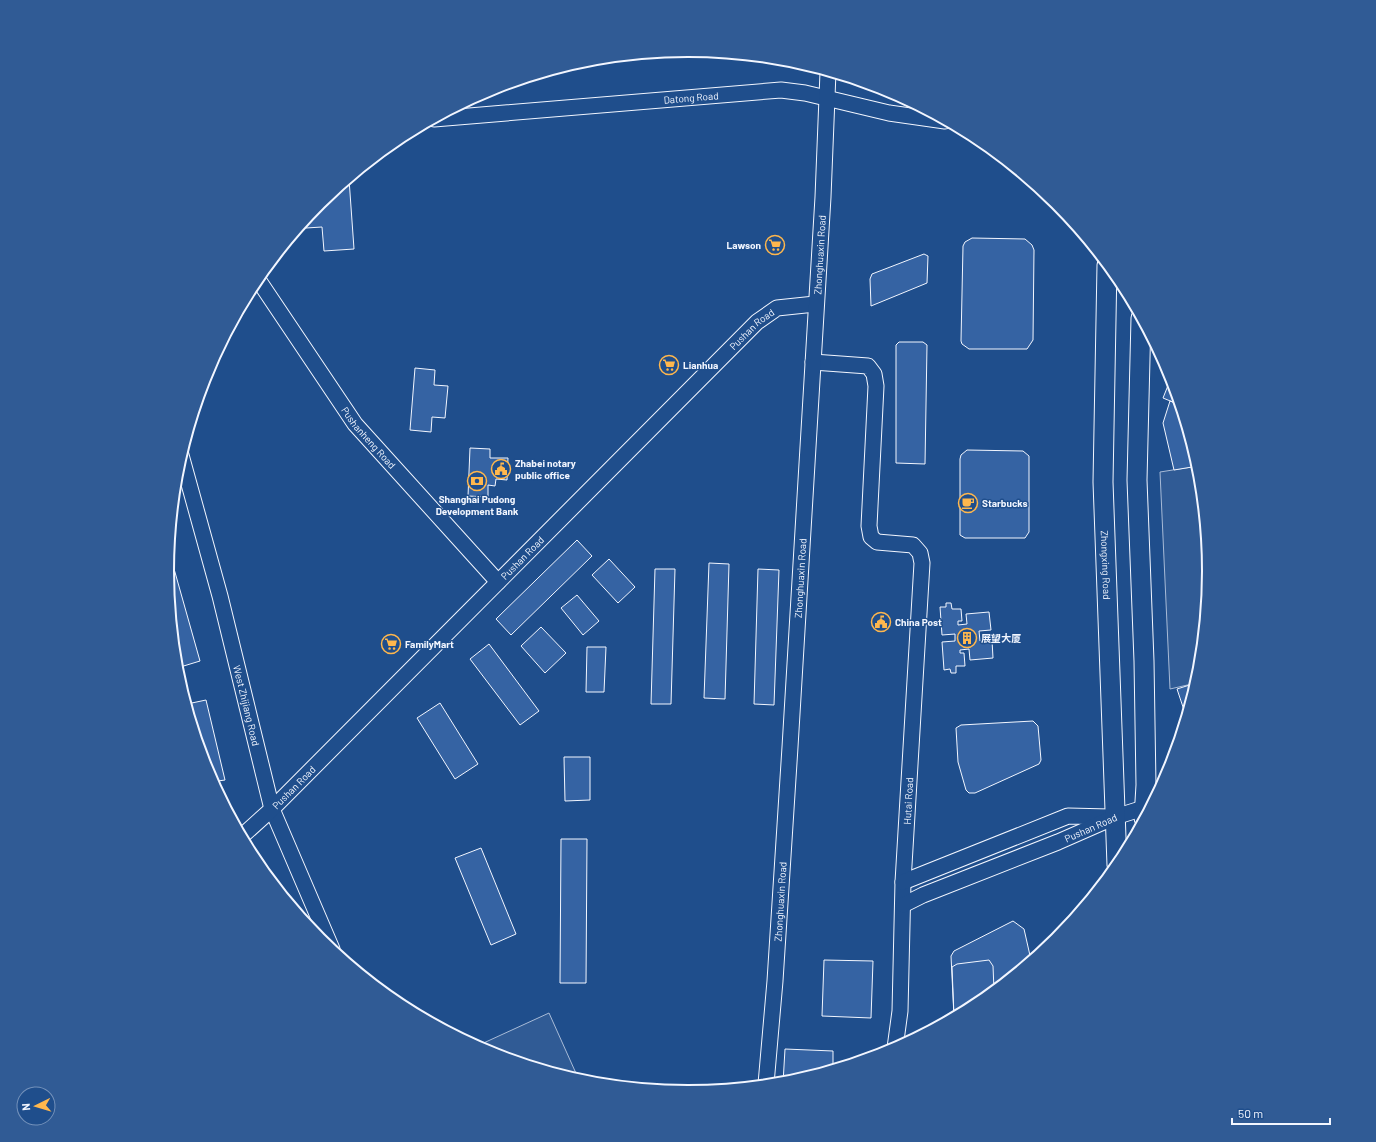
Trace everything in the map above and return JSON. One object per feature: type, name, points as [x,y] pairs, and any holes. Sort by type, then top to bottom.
[{"type":"main road","name":"Zhongxing Road","points":[[1107,273],[1103,482],[1117,854]]},
{"type":"main road","points":[[1141,329],[1137,480],[1147,801]]},
{"type":"street","name":"Zhonghuaxin Road","points":[[766,1079],[776,973],[813,362],[828,77]]},
{"type":"street","name":"Datong Road","points":[[446,118],[781,90],[805,93],[889,114],[933,119]]},
{"type":"street","name":"Pushanheng Road","points":[[261,284],[355,424],[498,582]]},
{"type":"street","name":"Pushan Road","points":[[246,833],[272,809],[757,322],[777,308],[815,304]]},
{"type":"street","name":"Hutai Road","points":[[813,362],[868,366],[874,374],[876,386],[869,526],[871,536],[877,542],[913,545],[920,553],[922,563],[903,882],[900,1011],[895,1041]]},
{"type":"street","name":"West Zhijiang Road","points":[[185,468],[220,596],[272,809],[325,934]]},
{"type":"street","points":[[1115,817],[1143,809]]},
{"type":"street","name":"Pushan Road","points":[[903,882],[1068,816],[1115,817]]},
{"type":"street","name":"Pushan Road","points":[[903,905],[923,895],[1058,842],[1115,817]]},
{"type":"shaded area","points":[[1191,467],[1198,504],[1201,537],[1201,605],[1198,638],[1192,671],[1189,685],[1170,689],[1160,472]]},
{"type":"shaded area","points":[[549,1013],[575,1072],[523,1058],[484,1043]]},
{"type":"building","points":[[349,185],[354,249],[324,251],[322,227],[306,228]]},
{"type":"building","points":[[972,238],[1025,239],[1032,245],[1034,250],[1033,340],[1027,349],[969,349],[962,344],[963,246],[965,242]]},
{"type":"building","points":[[924,254],[928,256],[927,283],[871,306],[870,279],[872,274]]},
{"type":"building","points":[[899,342],[923,342],[927,345],[925,464],[896,463],[896,345]]},
{"type":"building","points":[[415,368],[435,370],[434,385],[448,386],[445,418],[432,417],[431,432],[410,430]]},
{"type":"building","points":[[1168,386],[1174,402],[1163,398]]},
{"type":"building","points":[[1170,401],[1174,402],[1191,467],[1174,470],[1163,423]]},
{"type":"building","points":[[470,448],[490,449],[490,458],[508,458],[507,480],[496,479],[495,486],[488,485],[488,497],[468,496]]},
{"type":"building","points":[[967,450],[1023,451],[1029,456],[1029,532],[1025,538],[965,538],[960,535],[960,459],[961,455]]},
{"type":"building","points":[[577,540],[592,556],[511,635],[496,619]]},
{"type":"building","points":[[609,559],[635,587],[618,603],[592,575]]},
{"type":"building","points":[[709,563],[729,564],[725,699],[704,698]]},
{"type":"building","points":[[174,569],[200,661],[183,666],[178,638]]},
{"type":"building","points":[[655,569],[675,569],[671,704],[651,704]]},
{"type":"building","points":[[758,569],[779,570],[774,705],[754,704]]},
{"type":"building","points":[[577,595],[599,621],[583,635],[561,608]]},
{"type":"building","name":"展望大厦","points":[[946,603],[951,603],[952,609],[961,609],[962,621],[958,621],[958,625],[967,624],[966,614],[989,612],[991,630],[979,631],[980,641],[992,640],[993,658],[970,660],[969,649],[960,650],[960,653],[964,653],[965,666],[956,666],[956,673],[951,673],[950,669],[944,670],[942,642],[955,641],[955,634],[942,635],[940,607],[946,607]]},
{"type":"building","points":[[541,627],[566,653],[545,673],[521,646]]},
{"type":"building","points":[[489,644],[539,711],[520,725],[470,659]]},
{"type":"building","points":[[587,647],[606,647],[604,692],[586,692]]},
{"type":"building","points":[[1189,685],[1183,707],[1177,689]]},
{"type":"building","points":[[206,700],[225,780],[219,781],[213,768],[201,736],[192,703]]},
{"type":"building","points":[[440,703],[478,764],[455,779],[417,718]]},
{"type":"building","points":[[1033,721],[1038,726],[1041,760],[1039,764],[975,793],[969,793],[966,790],[958,762],[956,728],[961,725]]},
{"type":"building","points":[[564,757],[590,757],[590,800],[565,801]]},
{"type":"building","points":[[561,839],[587,839],[586,983],[560,983]]},
{"type":"building","points":[[481,848],[516,934],[491,945],[455,858]]},
{"type":"building","points":[[1013,921],[1024,929],[1030,954],[1001,979],[954,1011],[951,956],[954,951]]},
{"type":"building","points":[[824,960],[873,961],[871,1018],[822,1016]]},
{"type":"building","points":[[989,960],[993,966],[994,984],[954,1011],[952,967],[957,964]]},
{"type":"building","points":[[785,1049],[833,1051],[833,1064],[783,1076]]},
{"type":"place","name":"Lawson","points":[[775,245]]},
{"type":"place","name":"Lianhua","points":[[669,365]]},
{"type":"place","name":"Zhabei notary public office","points":[[501,469]]},
{"type":"place","name":"Shanghai Pudong Development Bank","points":[[477,481]]},
{"type":"place","name":"Starbucks","points":[[968,503]]},
{"type":"place","name":"China Post","points":[[881,622]]},
{"type":"place","name":"展望大厦","points":[[967,638]]},
{"type":"place","name":"FamilyMart","points":[[391,644]]}]
